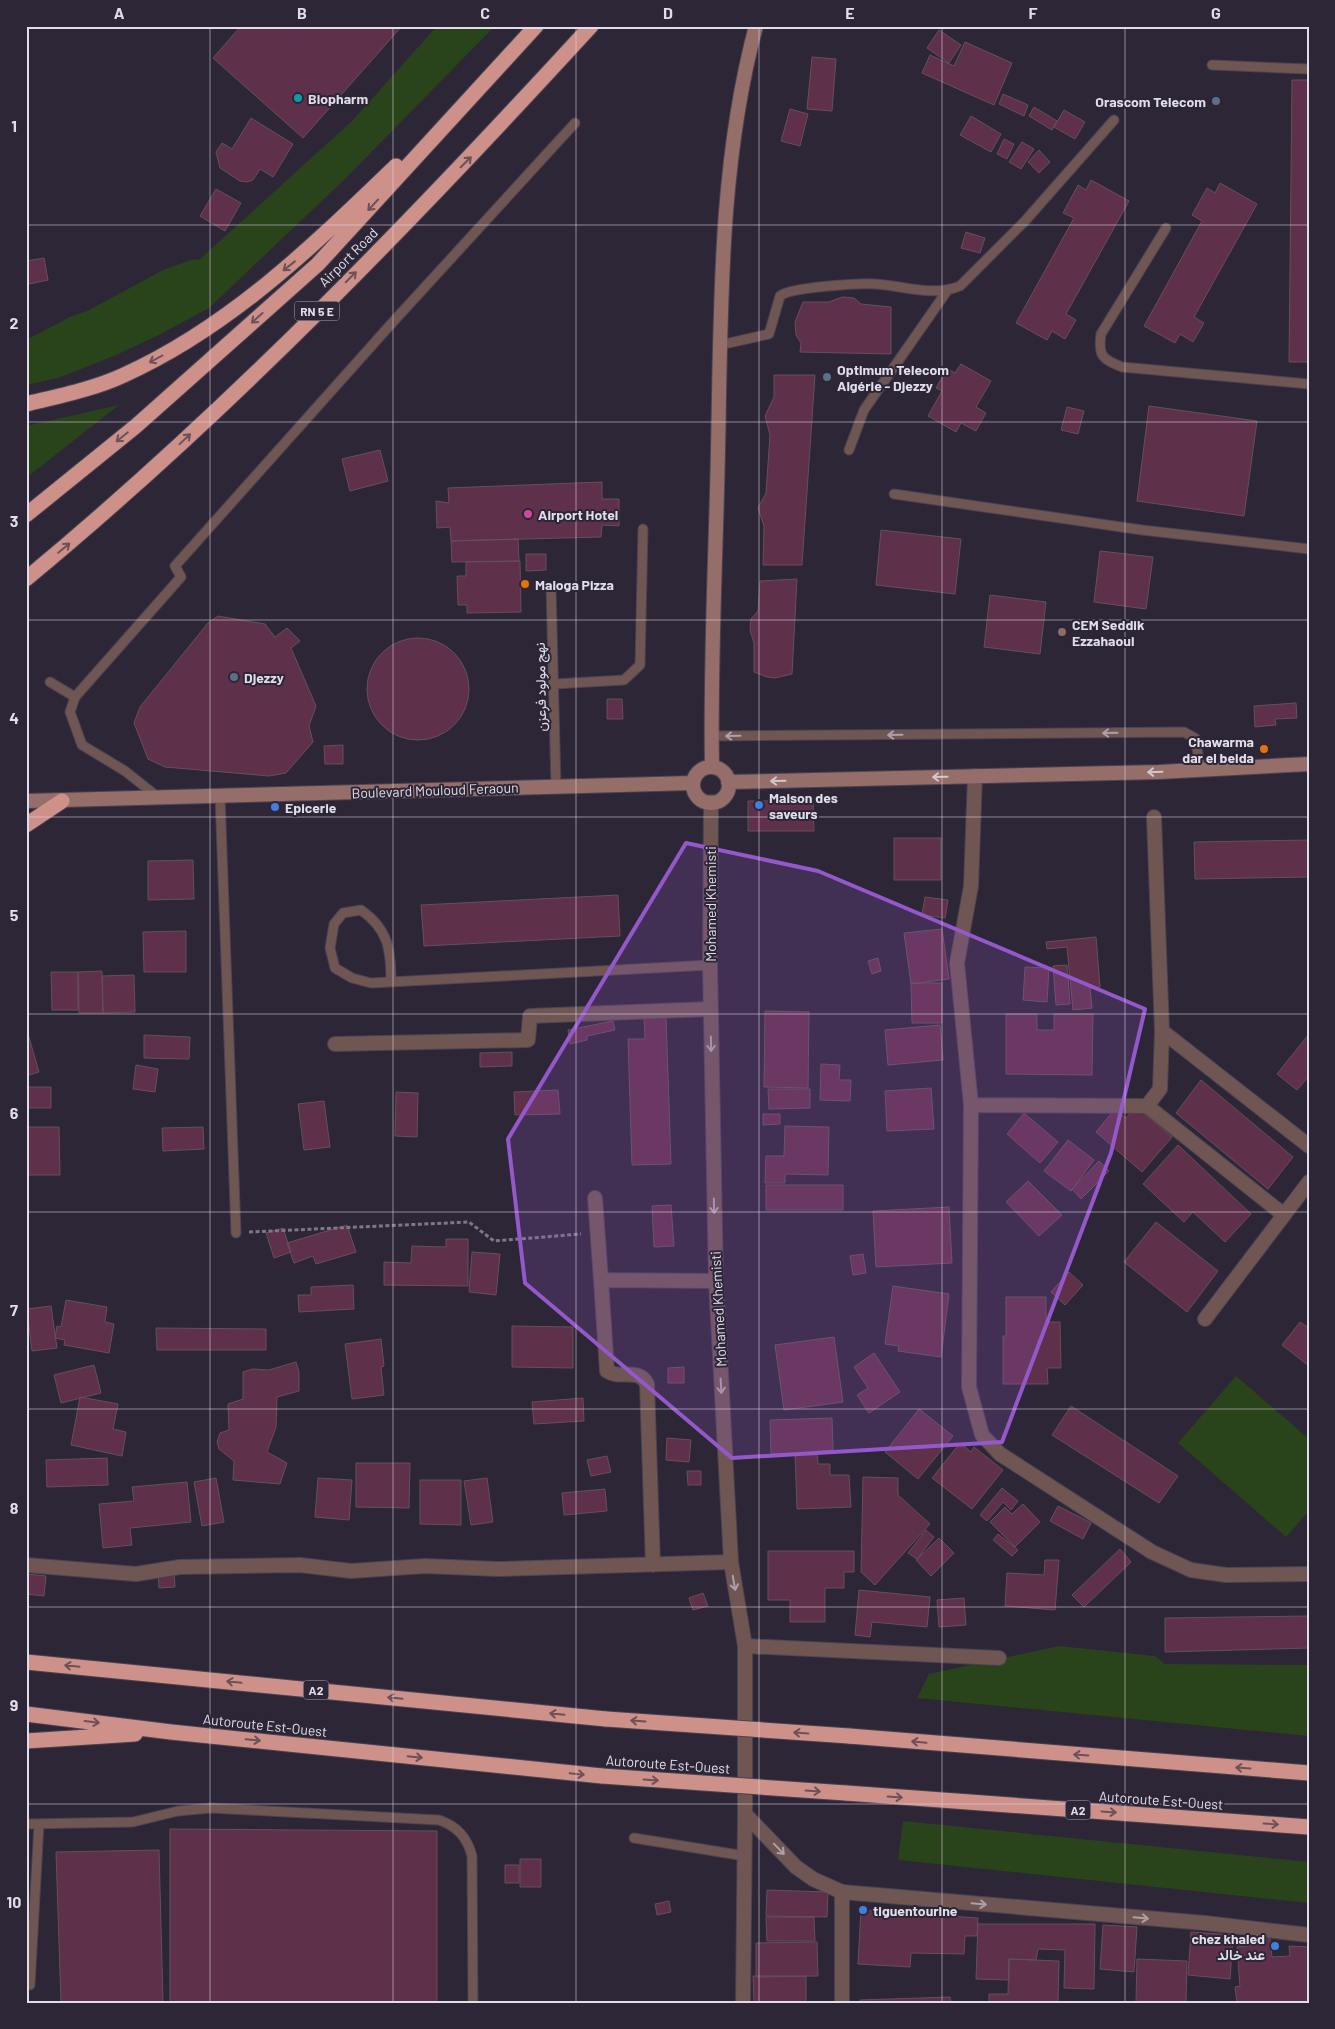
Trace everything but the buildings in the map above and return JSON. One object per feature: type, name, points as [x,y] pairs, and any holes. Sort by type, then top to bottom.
[{"type":"highway","name":"Airport Road","points":[[26,515],[136,426],[318,264],[536,26]]},
{"type":"highway","name":"Airport Road","points":[[26,579],[101,517],[265,364],[471,157],[591,26]]},
{"type":"highway","points":[[26,404],[64,395],[123,376],[198,336],[303,255],[502,64]]},
{"type":"highway","points":[[26,825],[62,801]]},
{"type":"highway","name":"A2","points":[[26,1662],[606,1719],[849,1736],[1309,1773]]},
{"type":"highway","name":"Autoroute Est-Ouest","points":[[26,1714],[171,1732],[602,1776],[1309,1827]]},
{"type":"highway","points":[[26,1741],[171,1732]]},
{"type":"main road","points":[[712,767],[720,345],[726,202],[743,76],[756,26]]},
{"type":"main road","points":[[728,782],[1201,770],[1309,764]]},
{"type":"main road","points":[[707,767],[723,772],[728,782],[725,796],[711,802],[700,799],[693,783],[697,773],[707,767]]},
{"type":"main road","name":"Boulevard Mouloud Feraoun","points":[[26,802],[693,783]]},
{"type":"street","points":[[975,776],[971,886],[957,963],[971,1105],[969,1387],[982,1435],[1008,1460],[1152,1552],[1191,1570],[1226,1574],[1309,1574]]},
{"type":"street","name":"Mohamed Khemisti","points":[[711,802],[710,1009],[716,1282],[731,1562],[745,1646],[743,2003]]},
{"type":"street","points":[[1147,1106],[1160,1089],[1162,1031],[1154,817]]},
{"type":"street","points":[[335,1044],[528,1040],[530,1016],[710,1009]]},
{"type":"street","points":[[1162,1031],[1309,1146]]},
{"type":"street","points":[[971,1105],[1147,1106],[1284,1215]]},
{"type":"street","points":[[1205,1319],[1309,1182]]},
{"type":"street","points":[[595,1198],[607,1371],[612,1375],[638,1375],[644,1378],[647,1384],[653,1565]]},
{"type":"street","points":[[601,1280],[716,1282]]},
{"type":"street","points":[[26,1566],[136,1574],[180,1568],[300,1565],[351,1571],[426,1566],[498,1569],[731,1562]]},
{"type":"street","points":[[745,1646],[999,1658]]},
{"type":"street","points":[[745,1814],[796,1867],[813,1879],[842,1892],[1309,1935]]},
{"type":"street","points":[[842,1892],[842,2003]]},
{"type":"lane","points":[[1212,65],[1309,69]]},
{"type":"lane","points":[[720,345],[769,334],[780,296],[794,290],[874,284],[935,292],[947,291],[960,286],[1026,221],[1114,120]]},
{"type":"lane","points":[[159,798],[125,771],[82,745],[70,712],[75,697],[181,577],[175,566],[392,323],[575,123]]},
{"type":"lane","points":[[1166,228],[1101,334],[1099,350],[1105,360],[1122,367],[1309,384]]},
{"type":"lane","points":[[849,450],[864,410],[947,291]]},
{"type":"lane","points":[[894,494],[1142,530],[1309,549]]},
{"type":"lane","points":[[554,684],[624,680],[640,665],[643,529]]},
{"type":"lane","name":"نهج مولود فرعزن","points":[[551,587],[556,787]]},
{"type":"lane","points":[[50,682],[75,697]]},
{"type":"lane","points":[[712,736],[1184,732],[1195,738],[1201,770]]},
{"type":"lane","points":[[220,796],[236,1233]]},
{"type":"lane","points":[[391,982],[391,966],[383,930],[375,920],[361,910],[343,913],[334,924],[330,948],[336,968],[352,978],[371,983],[391,982],[710,964]]},
{"type":"lane","points":[[26,1824],[133,1822],[178,1810],[211,1808],[439,1820],[447,1823],[455,1827],[466,1840],[472,1856],[473,2003]]},
{"type":"lane","points":[[30,1985],[40,1824]]},
{"type":"lane","points":[[634,1838],[745,1856]]},
{"type":"path","points":[[236,1233],[469,1222],[494,1241],[577,1234]]},
{"type":"highlighted area","points":[[686,843],[818,871],[1145,1009],[1111,1153],[1002,1442],[732,1458],[525,1283],[508,1139]]},
{"type":"green space","points":[[437,26],[495,26],[344,180],[209,308],[159,335],[114,356],[58,378],[26,385],[26,340],[70,317],[87,311],[165,269],[194,259],[199,260],[353,120]]},
{"type":"green space","points":[[119,405],[26,478],[26,426]]},
{"type":"green space","points":[[1236,1376],[1309,1439],[1309,1511],[1286,1537],[1178,1443]]},
{"type":"green space","points":[[1059,1646],[1155,1656],[1165,1664],[1309,1665],[1309,1736],[917,1698],[929,1674]]},
{"type":"green space","points":[[903,1821],[1309,1862],[1309,1903],[898,1860]]},
{"type":"place","name":"Biopharm","points":[[298,98]]},
{"type":"place","name":"Orascom Telecom","points":[[1216,101]]},
{"type":"place","name":"Optimum Telecom Algérie - Djezzy","points":[[827,377]]},
{"type":"place","name":"Airport Hotel","points":[[528,514]]},
{"type":"place","name":"Maloga Pizza","points":[[525,584]]},
{"type":"place","name":"CEM Seddik Ezzahaoui","points":[[1062,632]]},
{"type":"place","name":"Djezzy","points":[[234,677]]},
{"type":"place","name":"Chawarma dar el beida","points":[[1264,749]]},
{"type":"place","name":"Maison des saveurs","points":[[759,805]]},
{"type":"place","name":"Epicerie","points":[[275,807]]},
{"type":"place","name":"tiguentourine","points":[[863,1910]]},
{"type":"place","name":"chez khaled عند خالد","points":[[1275,1946]]}]
